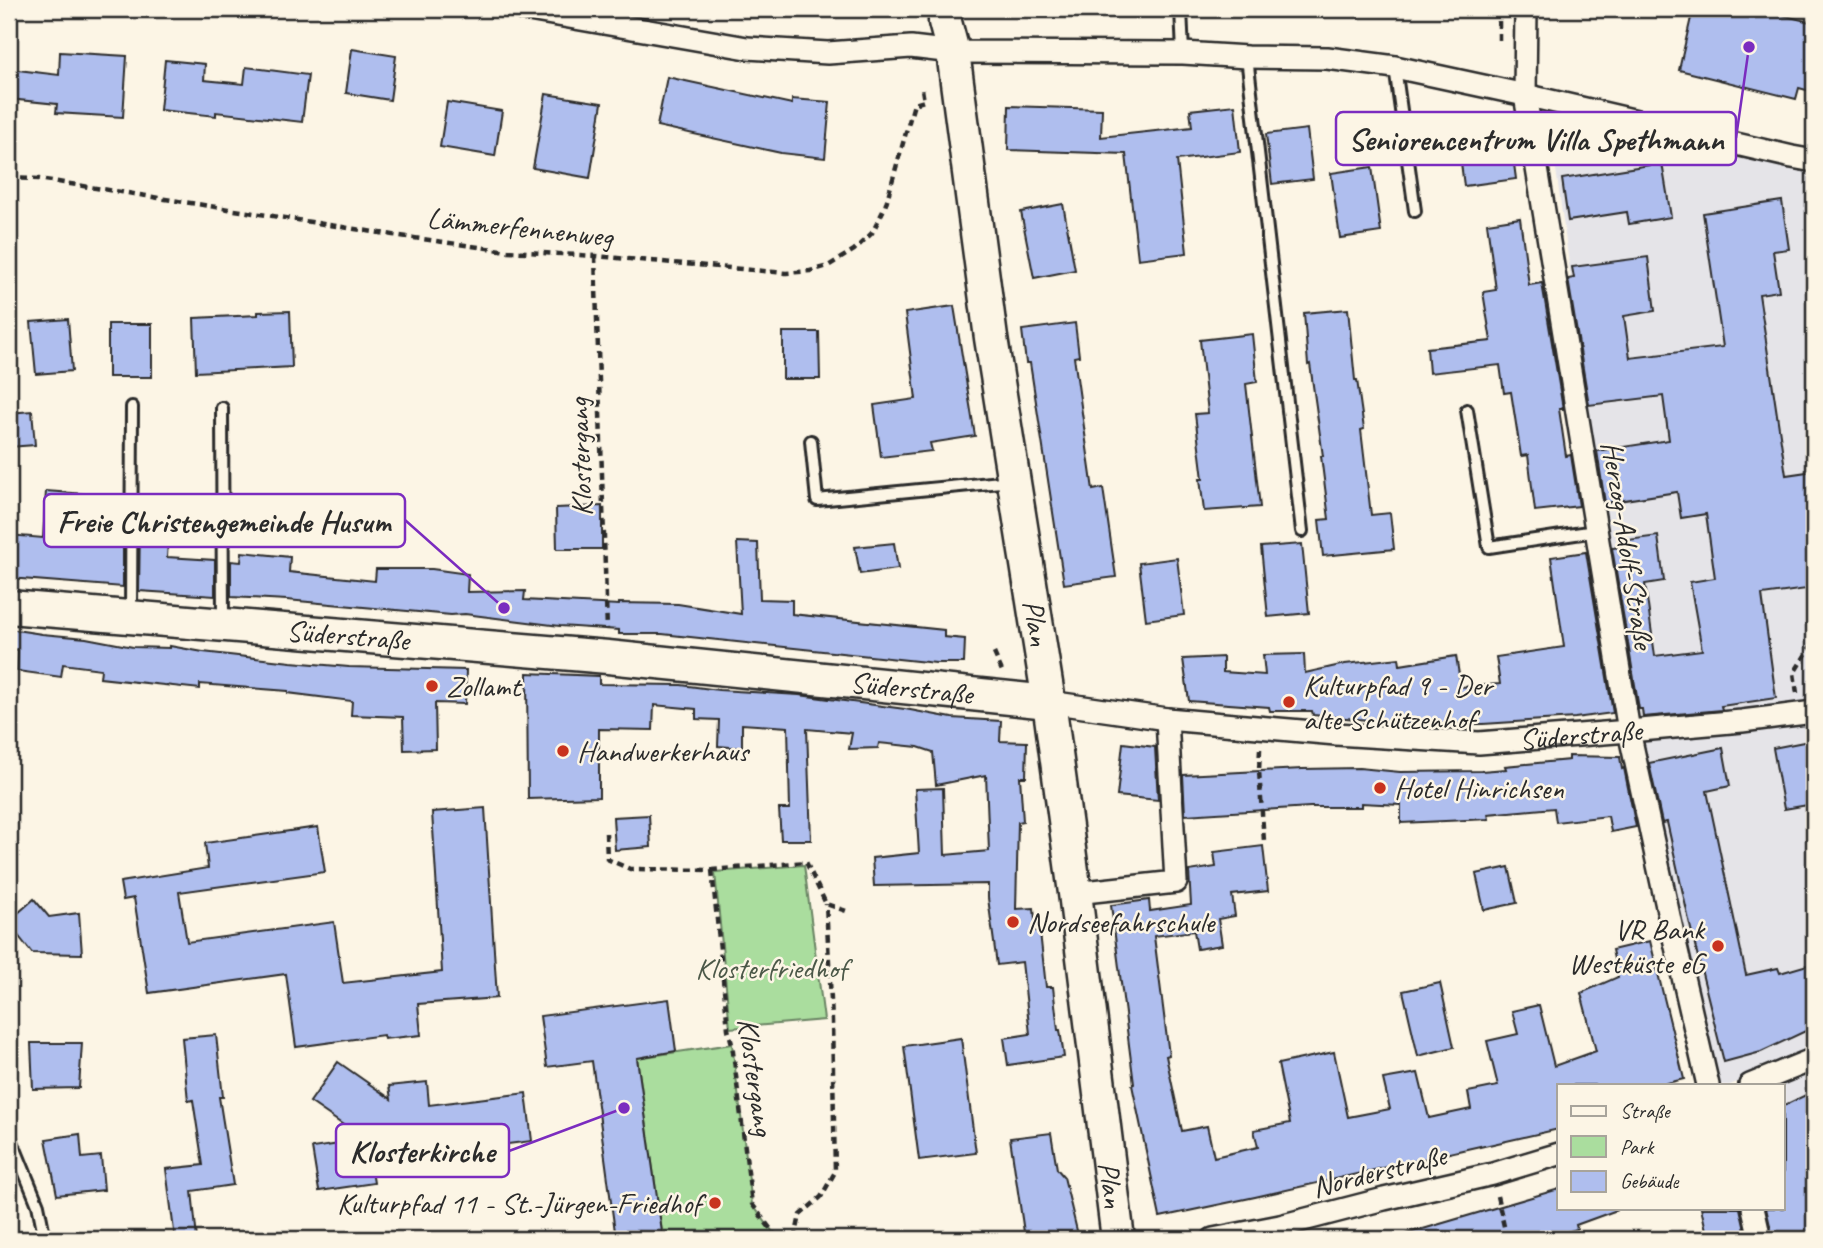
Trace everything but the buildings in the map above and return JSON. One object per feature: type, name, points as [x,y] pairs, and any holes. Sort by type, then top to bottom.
[{"type":"main road","name":"Plan","points":[[945,9],[991,338],[1049,702],[1118,1239]]},
{"type":"main road","name":"Süderstraße","points":[[9,607],[608,657],[1049,702]]},
{"type":"street","points":[[523,9],[747,48],[828,53],[911,47],[953,52],[1183,53],[1327,58],[1395,67],[1814,160]]},
{"type":"street","name":"Herzog-Adolf-Straße","points":[[1525,9],[1525,95],[1629,731],[1708,1084]]},
{"type":"street","name":"Süderstraße","points":[[1049,702],[1167,719],[1260,728],[1479,743],[1807,713]]},
{"type":"street","points":[[1075,892],[1176,882],[1167,719]]},
{"type":"street","points":[[1752,1084],[1814,1059]]},
{"type":"street","name":"Norderstraße","points":[[1213,1239],[1280,1226],[1493,1174],[1557,1155]]},
{"type":"street","points":[[1753,1210],[1760,1239]]},
{"type":"lane","points":[[1181,9],[1183,53]]},
{"type":"lane","points":[[1247,57],[1303,531]]},
{"type":"lane","points":[[1395,67],[1415,211]]},
{"type":"lane","points":[[131,616],[132,407]]},
{"type":"lane","points":[[222,408],[223,624]]},
{"type":"lane","points":[[1467,410],[1489,547],[1595,531]]},
{"type":"lane","points":[[811,441],[817,500],[1014,481]]},
{"type":"lane","points":[[9,1134],[38,1205],[45,1239]]},
{"type":"path","points":[[1499,9],[1499,40]]},
{"type":"path","name":"Lämmerfennenweg","points":[[9,178],[39,179],[508,251],[786,273],[810,271],[828,266],[854,250],[872,233],[885,207],[914,104],[925,101],[922,89]]},
{"type":"path","name":"Klostergang","points":[[595,256],[608,657]]},
{"type":"path","points":[[1807,713],[1794,673],[1814,641]]},
{"type":"path","points":[[1260,728],[1259,771],[1264,841]]},
{"type":"path","points":[[606,834],[607,859],[630,869],[712,870],[806,862],[826,904],[832,1020],[835,1172],[821,1197],[800,1215],[795,1239]]},
{"type":"path","name":"Klostergang","points":[[712,870],[728,1029],[752,1204],[778,1239]]},
{"type":"path","points":[[826,904],[849,912]]},
{"type":"path","points":[[1493,1174],[1507,1239]]},
{"type":"shaded area","points":[[1550,126],[1692,141],[1814,166],[1814,1050],[1732,1084],[1715,1084],[1633,727]]},
{"type":"shaded area","points":[[1814,1068],[1814,1169],[1806,1171],[1814,1217],[1814,1239],[1752,1239],[1745,1210],[1784,1210],[1784,1084],[1774,1084]]},
{"type":"green space","name":"Klosterfriedhof","points":[[804,865],[824,1020],[730,1028],[715,872]]},
{"type":"green space","points":[[732,1044],[752,1204],[778,1239],[663,1239],[637,1058]]},
{"type":"place","name":"Seniorencentrum Villa Spethmann","points":[[1749,47]]},
{"type":"place","name":"Freie Christengemeinde Husum","points":[[504,608]]},
{"type":"place","name":"Zollamt","points":[[432,686]]},
{"type":"place","name":"Kulturpfad 9 - Der alte Schützenhof","points":[[1289,702]]},
{"type":"place","name":"Handwerkerhaus","points":[[563,751]]},
{"type":"place","name":"Hotel Hinrichsen","points":[[1380,788]]},
{"type":"place","name":"Nordseefahrschule","points":[[1013,922]]},
{"type":"place","name":"VR Bank Westküste eG","points":[[1718,946]]},
{"type":"place","name":"Klosterkirche","points":[[624,1108]]},
{"type":"place","name":"Kulturpfad 11 - St.-Jürgen-Friedhof","points":[[715,1203]]}]
